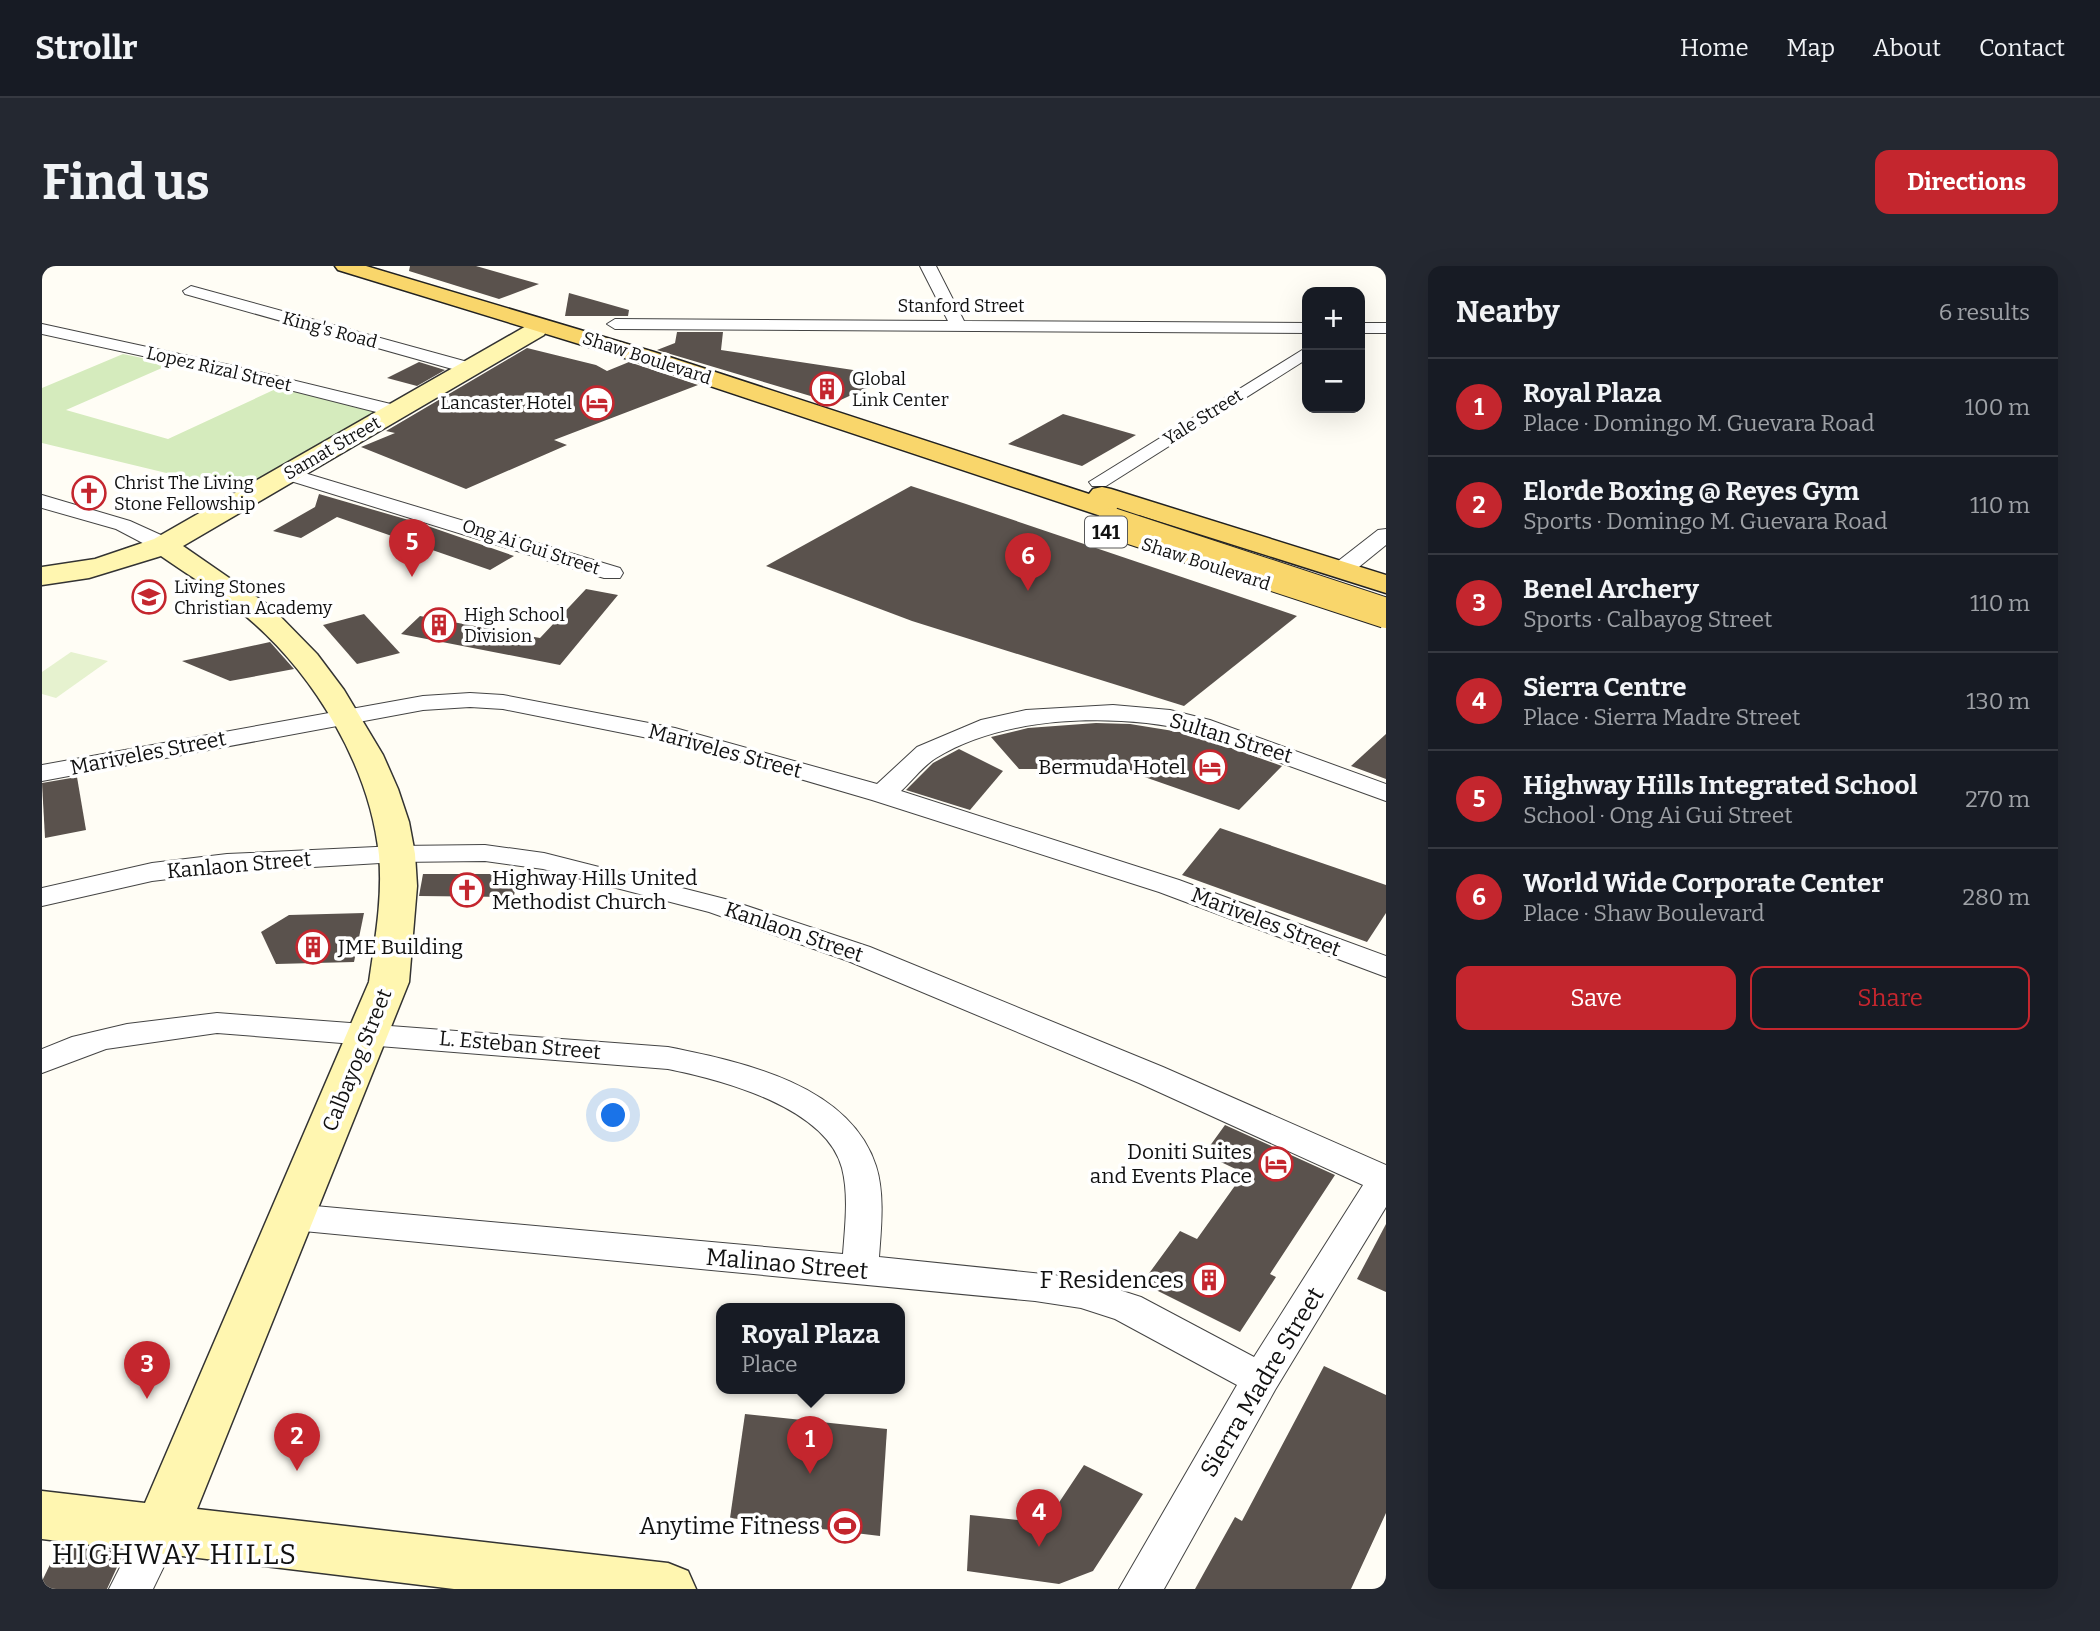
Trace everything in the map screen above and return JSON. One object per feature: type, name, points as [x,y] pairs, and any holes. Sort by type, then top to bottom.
[{"type":"main road","name":"Shaw Boulevard","points":[[345,266],[570,333],[837,426],[934,444],[1309,579],[1386,620]]},
{"type":"main road","name":"Shaw Boulevard","points":[[450,299],[536,330],[1119,519],[1386,613]]},
{"type":"main road","name":"Shaw Boulevard","points":[[837,426],[903,464],[1309,579],[1386,584]]},
{"type":"main road","name":"Shaw Boulevard","points":[[1119,519],[1386,600]]},
{"type":"street","points":[[928,266],[959,327]]},
{"type":"street","name":"King's Road","points":[[191,291],[469,368]]},
{"type":"street","name":"Stanford Street","points":[[615,324],[1302,328]]},
{"type":"street","points":[[1365,328],[1386,328]]},
{"type":"street","name":"Lopez Rizal Street","points":[[42,329],[246,374],[396,411]]},
{"type":"street","name":"Samat Street","points":[[42,576],[92,569],[124,561],[164,545],[536,330]]},
{"type":"street","name":"Yale Street","points":[[1099,482],[1302,355]]},
{"type":"street","name":"Ong Ai Gui Street","points":[[288,474],[612,573]]},
{"type":"street","name":"Calbayog Street","points":[[42,500],[123,525],[164,545],[261,614],[299,653],[347,715],[383,796],[397,854],[398,905],[389,982],[161,1529],[131,1589]]},
{"type":"street","points":[[1309,579],[1386,535]]},
{"type":"street","name":"Mariveles Street","points":[[44,771],[347,715],[446,701],[470,699],[503,702],[676,736],[882,794],[1168,886],[1386,967]]},
{"type":"street","name":"Sultan Street","points":[[882,794],[926,753],[990,725],[1026,718],[1113,713],[1170,718],[1201,725],[1386,793]]},
{"type":"street","name":"Kanlaon Street","points":[[42,897],[152,872],[228,863],[397,854],[485,853],[544,861],[719,906],[859,954],[1151,1074],[1385,1179]]},
{"type":"street","name":"L. Esteban Street","points":[[42,1062],[97,1041],[151,1030],[217,1023],[668,1058],[715,1067],[784,1092],[847,1139],[860,1167],[860,1271]]},
{"type":"street","name":"Sierra Madre Street","points":[[1141,1589],[1261,1378],[1385,1179]]},
{"type":"street","name":"Malinao Street","points":[[293,1217],[1035,1286],[1082,1293],[1128,1308],[1261,1378]]},
{"type":"street","points":[[42,1515],[668,1589]]},
{"type":"green space","points":[[123,354],[171,364],[66,410],[168,439],[280,387],[379,412],[241,491],[42,443],[42,388]]},
{"type":"green space","points":[[71,652],[108,661],[56,698],[42,694],[42,672]]},
{"type":"building","points":[[410,266],[476,266],[539,284],[499,299],[409,271]]},
{"type":"building","points":[[569,293],[629,310],[628,316],[565,316]]},
{"type":"building","name":"Global Link Center","points":[[677,332],[723,332],[721,350],[893,376],[834,403],[657,350],[675,343]]},
{"type":"building","points":[[527,348],[596,365],[607,371],[629,362],[698,385],[554,440],[567,445],[466,489],[361,447],[395,433],[386,431]]},
{"type":"building","points":[[419,362],[445,370],[417,386],[387,378]]},
{"type":"building","points":[[1063,414],[1136,435],[1082,466],[1008,444]]},
{"type":"building","points":[[911,486],[1297,616],[1184,706],[912,621],[766,566]]},
{"type":"building","points":[[319,494],[419,523],[514,556],[490,570],[337,517],[301,538],[273,531],[315,507]]},
{"type":"building","name":"High School Division","points":[[586,589],[618,595],[560,665],[401,634],[420,616],[540,638]]},
{"type":"building","points":[[364,614],[400,653],[357,664],[323,625]]},
{"type":"building","points":[[270,642],[294,669],[230,681],[182,661]]},
{"type":"building","points":[[1096,723],[1130,724],[1192,734],[1282,766],[1239,810],[1136,774],[1081,769],[1019,769],[991,737],[1028,728]]},
{"type":"building","points":[[1386,734],[1386,779],[1351,766]]},
{"type":"building","points":[[959,749],[1003,771],[970,810],[906,790],[933,763]]},
{"type":"building","points":[[77,777],[86,830],[45,838],[42,783]]},
{"type":"building","points":[[1220,828],[1386,885],[1386,913],[1367,942],[1182,875]]},
{"type":"building","name":"Highway Hills United Methodist Church","points":[[423,874],[517,874],[514,897],[419,896]]},
{"type":"building","name":"JME Building","points":[[364,913],[354,962],[276,964],[261,932],[289,915]]},
{"type":"building","points":[[1225,1125],[1335,1175],[1270,1274],[1276,1277],[1240,1332],[1142,1283],[1180,1231],[1197,1239],[1244,1173],[1204,1154]]},
{"type":"building","points":[[1386,1224],[1386,1292],[1357,1279]]},
{"type":"building","points":[[1324,1366],[1386,1395],[1386,1513],[1351,1589],[1195,1589],[1235,1517],[1242,1521]]},
{"type":"building","points":[[745,1414],[887,1429],[880,1536],[730,1518]]},
{"type":"building","points":[[1084,1465],[1143,1494],[1093,1571],[1059,1584],[967,1571],[970,1515],[1037,1522],[1048,1519]]},
{"type":"building","points":[[59,1546],[124,1552],[107,1589],[42,1589],[42,1581]]},
{"type":"place","name":"Global Link Center","points":[[827,389]]},
{"type":"place","name":"Lancaster Hotel","points":[[597,403]]},
{"type":"place","name":"Christ The Living Stone Fellowship","points":[[89,493]]},
{"type":"place","name":"Highway Hills Integrated School","points":[[412,577]]},
{"type":"place","name":"World Wide Corporate Center","points":[[1028,591]]},
{"type":"place","name":"Living Stones Christian Academy","points":[[149,597]]},
{"type":"place","name":"High School Division","points":[[439,625]]},
{"type":"place","name":"Bermuda Hotel","points":[[1210,767]]},
{"type":"place","name":"Highway Hills United Methodist Church","points":[[467,890]]},
{"type":"place","name":"JME Building","points":[[313,947]]},
{"type":"place","name":"Doniti Suites and Events Place","points":[[1276,1164]]},
{"type":"place","name":"F Residences","points":[[1209,1280]]},
{"type":"place","name":"Benel Archery","points":[[147,1399]]},
{"type":"place","name":"Elorde Boxing @ Reyes Gym","points":[[297,1471]]},
{"type":"place","name":"Royal Plaza","points":[[810,1474]]},
{"type":"place","name":"Anytime Fitness","points":[[845,1526]]},
{"type":"place","name":"Sierra Centre","points":[[1039,1547]]},
{"type":"district","name":"HIGHWAY HILLS","points":[[175,1554]]}]
